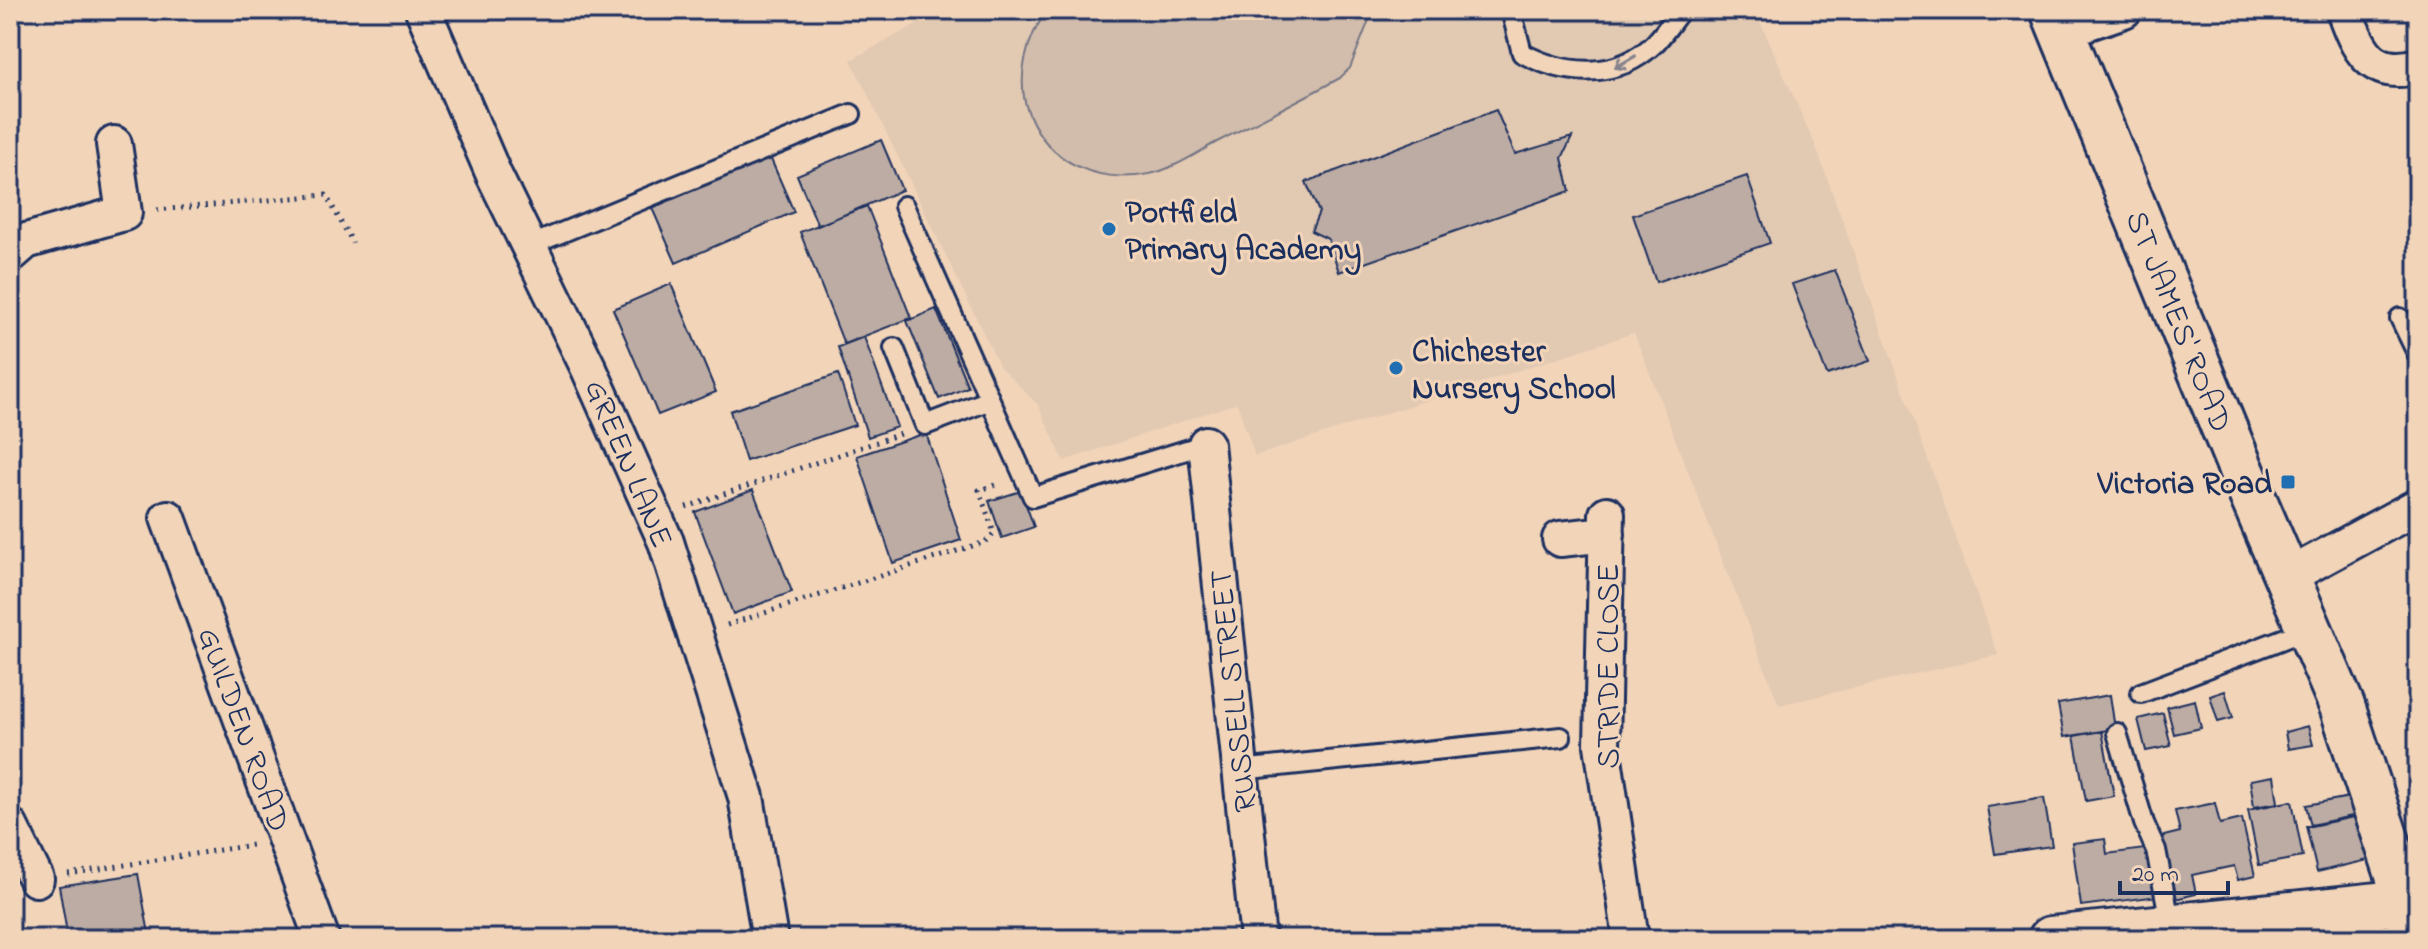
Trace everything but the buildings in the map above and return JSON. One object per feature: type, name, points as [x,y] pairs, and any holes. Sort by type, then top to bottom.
[{"type":"street","name":"GREEN LANE","points":[[423,10],[494,175],[589,369],[666,542],[746,797],[770,939]]},
{"type":"street","points":[[2057,21],[2124,10]]},
{"type":"street","points":[[2344,10],[2351,30],[2367,56],[2382,68],[2403,70],[2418,66]]},
{"type":"street","name":"ST JAMES' ROAD","points":[[2057,21],[2342,706],[2413,913]]},
{"type":"street","points":[[10,255],[26,241],[124,213],[114,144]]},
{"type":"street","name":"RUSSELL STREET","points":[[1206,444],[1258,939]]},
{"type":"street","points":[[2287,577],[2418,506]]},
{"type":"street","name":"GUILDEN ROAD","points":[[168,518],[322,939]]},
{"type":"street","name":"STRIDE CLOSE","points":[[1560,539],[1607,524],[1602,745],[1631,939]]},
{"type":"street","points":[[10,826],[36,879]]},
{"type":"street","points":[[2051,939],[2171,926],[2413,913]]},
{"type":"lane","points":[[1511,10],[1522,53],[1546,66],[1583,71],[1616,69],[1653,45],[1681,10]]},
{"type":"lane","points":[[529,246],[851,114]]},
{"type":"lane","points":[[904,206],[1033,497],[1206,444]]},
{"type":"lane","points":[[2400,318],[2418,355]]},
{"type":"lane","points":[[894,348],[925,425],[990,400]]},
{"type":"lane","points":[[2141,693],[2309,629]]},
{"type":"lane","points":[[2117,733],[2144,823],[2156,850],[2171,926]]},
{"type":"lane","points":[[1240,770],[1561,737]]},
{"type":"path","points":[[124,213],[326,195],[353,243]]},
{"type":"path","points":[[655,518],[925,425]]},
{"type":"path","points":[[695,635],[985,542],[994,533],[979,490],[1023,476]]},
{"type":"path","points":[[36,879],[286,840]]},
{"type":"shaded area","name":"Chichester Nursery School","points":[[943,10],[1755,10],[1816,147],[1998,655],[1779,705],[1634,333],[1255,456],[1237,403],[1064,461],[1038,405],[1000,367],[851,60]]},
{"type":"shaded area","points":[[1048,10],[1373,10],[1350,68],[1340,78],[1174,165],[1149,174],[1111,176],[1077,166],[1062,157],[1038,131],[1029,114],[1023,88],[1025,60],[1034,33]]},
{"type":"place","name":"Portfield Primary Academy","points":[[1109,229]]},
{"type":"place","name":"Chichester Nursery School","points":[[1396,368]]},
{"type":"place","name":"Victoria Road","points":[[2288,482]]}]
